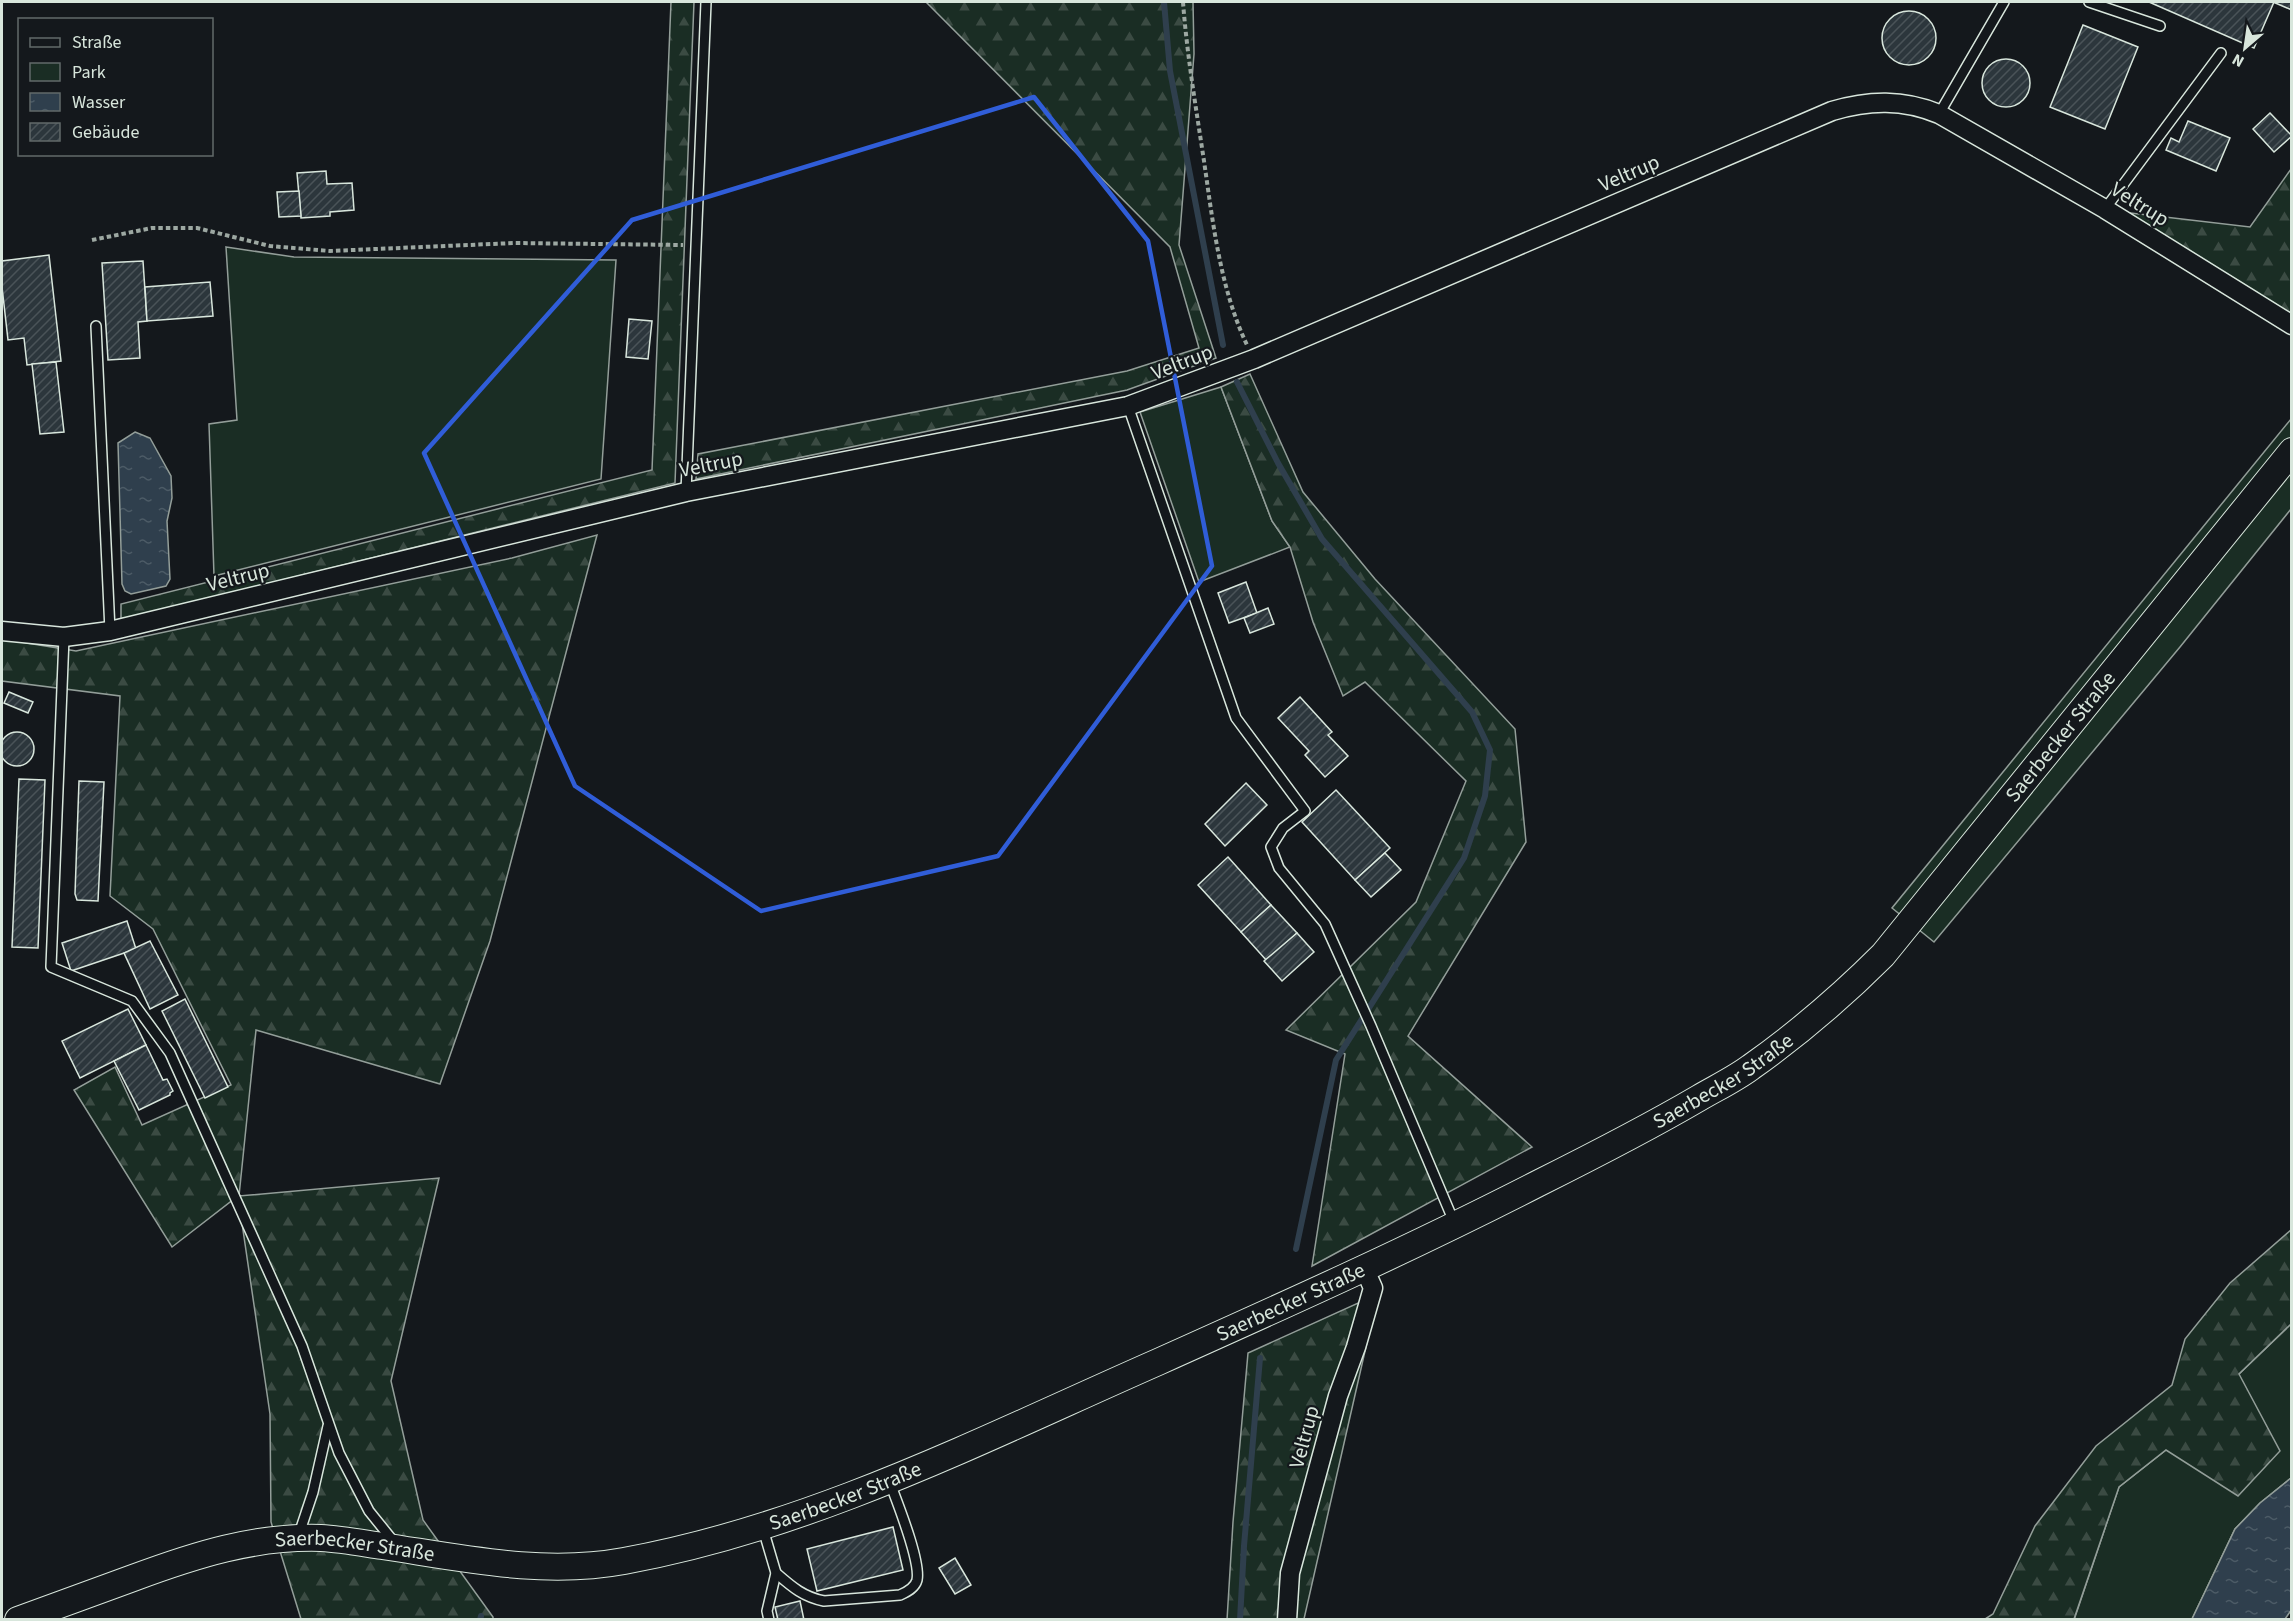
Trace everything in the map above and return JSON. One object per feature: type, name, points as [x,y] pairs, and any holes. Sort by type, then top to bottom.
[{"type":"main road","name":"Saerbecker Straße","points":[[18,1620],[185,1559],[223,1547],[265,1539],[328,1538],[492,1563],[558,1568],[588,1566],[673,1551],[762,1526],[889,1480],[1365,1270],[1455,1226],[1657,1122],[1747,1070],[1814,1020],[1848,991],[1883,955],[2292,451]]},
{"type":"street","name":"Veltrup","points":[[2,631],[64,638],[110,631],[686,492],[1128,406],[1254,359],[1832,111],[1858,104],[1883,102],[1910,104],[1938,114],[2105,209],[2292,325]]},
{"type":"street","name":"Veltrup","points":[[1287,1620],[1290,1573],[1338,1396],[1356,1347],[1373,1288],[1365,1270]]},
{"type":"lane","points":[[686,492],[706,2]]},
{"type":"lane","points":[[1938,114],[2004,2]]},
{"type":"lane","points":[[2089,2],[2160,26]]},
{"type":"lane","points":[[2105,209],[2221,53]]},
{"type":"lane","points":[[96,326],[110,631]]},
{"type":"lane","points":[[1128,406],[1236,718],[1305,811],[1283,828],[1271,847],[1279,868],[1325,924],[1371,1026],[1455,1226]]},
{"type":"lane","points":[[64,638],[51,967],[132,1000],[170,1053],[302,1346],[339,1453],[369,1511],[400,1549]]},
{"type":"lane","points":[[298,1538],[313,1492],[329,1424]]},
{"type":"lane","points":[[776,1573],[795,1590],[812,1599],[824,1601],[900,1595],[910,1590],[917,1580],[916,1567],[908,1531],[889,1480]]},
{"type":"lane","points":[[762,1526],[776,1573],[767,1611],[769,1620]]},
{"type":"path","points":[[1183,2],[1185,36],[1212,218],[1224,280],[1241,333],[1254,359]]},
{"type":"path","points":[[92,240],[152,228],[197,228],[270,246],[330,251],[514,243],[696,245]]},
{"type":"highlighted area","points":[[1034,97],[1148,241],[1212,566],[998,856],[761,911],[575,786],[424,453],[632,220]]},
{"type":"green space","points":[[671,2],[694,2],[675,483],[121,620],[121,604],[652,470]]},
{"type":"green space","points":[[926,2],[1193,2],[1194,54],[1179,245],[1216,358],[1127,390],[696,479],[698,454],[1127,371],[1199,348],[1170,247]]},
{"type":"green space","points":[[2291,169],[2291,323],[2122,212],[2250,227]]},
{"type":"green space","points":[[226,247],[294,257],[616,260],[601,479],[214,576],[209,424],[237,420]]},
{"type":"green space","points":[[1250,374],[1303,492],[1375,579],[1515,729],[1526,842],[1408,1036],[1532,1147],[1312,1266],[1345,1054],[1286,1030],[1416,902],[1466,781],[1365,682],[1343,696],[1313,622],[1290,547],[1272,521],[1221,387]]},
{"type":"green space","points":[[1221,387],[1272,521],[1290,547],[1199,582],[1140,412]]},
{"type":"green space","points":[[2291,419],[2291,509],[2180,647],[1934,942],[1892,908]]},
{"type":"green space","points":[[597,535],[490,941],[440,1084],[256,1030],[239,1196],[439,1178],[391,1381],[423,1520],[493,1617],[493,1619],[301,1619],[271,1522],[270,1414],[238,1196],[172,1247],[74,1090],[115,1067],[142,1125],[231,1085],[153,929],[110,896],[120,696],[2,681],[2,639],[76,651],[512,558]]},
{"type":"green space","points":[[2291,1230],[2291,1324],[2239,1374],[2280,1451],[2238,1496],[2166,1450],[2119,1487],[2074,1619],[1985,1619],[1993,1614],[2035,1526],[2096,1446],[2172,1385],[2185,1339],[2230,1283]]},
{"type":"green space","points":[[1378,1294],[1304,1619],[1227,1620],[1248,1353]]},
{"type":"green space","points":[[2291,1324],[2291,1478],[2260,1503],[2235,1529],[2192,1619],[2074,1620],[2119,1487],[2166,1450]]},
{"type":"water","points":[[135,432],[150,438],[171,476],[172,498],[167,521],[170,579],[166,586],[131,594],[125,591],[122,584],[118,443]]},
{"type":"water","points":[[2291,1478],[2292,1609],[2285,1619],[2192,1619],[2235,1529],[2260,1503]]},
{"type":"building","points":[[2149,2],[2274,2],[2254,48]]},
{"type":"building","points":[[2273,2],[2292,2],[2292,10]]},
{"type":"building","points":[[1904,11],[1914,11],[1924,15],[1932,23],[1936,38],[1932,53],[1924,61],[1914,65],[1904,65],[1894,61],[1886,53],[1882,43],[1882,33],[1886,23],[1894,15]]},
{"type":"building","points":[[2083,25],[2138,47],[2105,129],[2050,107]]},
{"type":"building","points":[[2001,59],[2011,59],[2023,66],[2030,78],[2030,88],[2023,100],[2011,107],[2001,107],[1986,96],[1982,88],[1982,78],[1993,63]]},
{"type":"building","points":[[2270,113],[2292,136],[2274,152],[2253,129]]},
{"type":"building","points":[[2188,121],[2230,138],[2216,171],[2166,150],[2171,138],[2179,142]]},
{"type":"building","points":[[326,171],[327,184],[352,183],[354,210],[330,212],[330,216],[301,218],[297,173]]},
{"type":"building","points":[[299,191],[301,216],[279,217],[277,192]]},
{"type":"building","points":[[49,255],[61,361],[27,365],[24,338],[8,340],[2,287],[2,261]]},
{"type":"building","points":[[143,261],[147,321],[138,322],[140,358],[108,360],[102,263]]},
{"type":"building","points":[[210,282],[213,316],[147,321],[145,287]]},
{"type":"building","points":[[629,319],[652,321],[648,359],[626,357]]},
{"type":"building","points":[[56,362],[64,432],[40,434],[32,364]]},
{"type":"building","points":[[1246,582],[1257,613],[1229,623],[1218,593]]},
{"type":"building","points":[[1268,608],[1274,624],[1250,633],[1244,618]]},
{"type":"building","points":[[9,692],[33,702],[28,713],[4,703]]},
{"type":"building","points":[[1300,697],[1332,732],[1328,735],[1348,756],[1325,777],[1305,755],[1309,751],[1278,718]]},
{"type":"building","points":[[17,732],[29,737],[34,749],[29,761],[17,766],[5,761],[0,749],[5,737]]},
{"type":"building","points":[[19,779],[45,780],[38,948],[12,947]]},
{"type":"building","points":[[79,781],[104,782],[98,901],[77,900],[75,894]]},
{"type":"building","points":[[1246,783],[1267,805],[1225,846],[1205,824]]},
{"type":"building","points":[[1336,790],[1390,848],[1355,880],[1302,822]]},
{"type":"building","points":[[1385,853],[1401,870],[1371,897],[1355,880]]},
{"type":"building","points":[[1228,857],[1271,905],[1241,932],[1198,885]]},
{"type":"building","points":[[1271,905],[1297,933],[1267,961],[1241,932]]},
{"type":"building","points":[[127,921],[136,949],[71,971],[62,943]]},
{"type":"building","points":[[1297,933],[1314,952],[1282,981],[1264,961]]},
{"type":"building","points":[[150,941],[178,995],[150,1009],[124,953]]},
{"type":"building","points":[[185,999],[228,1087],[205,1098],[162,1011]]},
{"type":"building","points":[[128,1009],[146,1045],[80,1078],[62,1041]]},
{"type":"building","points":[[146,1045],[163,1080],[167,1079],[173,1091],[170,1095],[139,1110],[114,1061]]},
{"type":"building","points":[[893,1527],[903,1570],[817,1591],[807,1549]]},
{"type":"building","points":[[955,1558],[971,1585],[955,1594],[939,1568]]},
{"type":"building","points":[[800,1601],[804,1620],[778,1620],[775,1607]]},
{"type":"waterway","points":[[1164,2],[1170,71],[1223,345]]},
{"type":"waterway","points":[[1237,382],[1278,463],[1322,539],[1472,712],[1490,750],[1485,796],[1464,858],[1336,1060],[1296,1249]]},
{"type":"waterway","points":[[1240,1620],[1260,1358]]},
{"type":"waterway","points":[[480,1620],[481,1616]]}]
